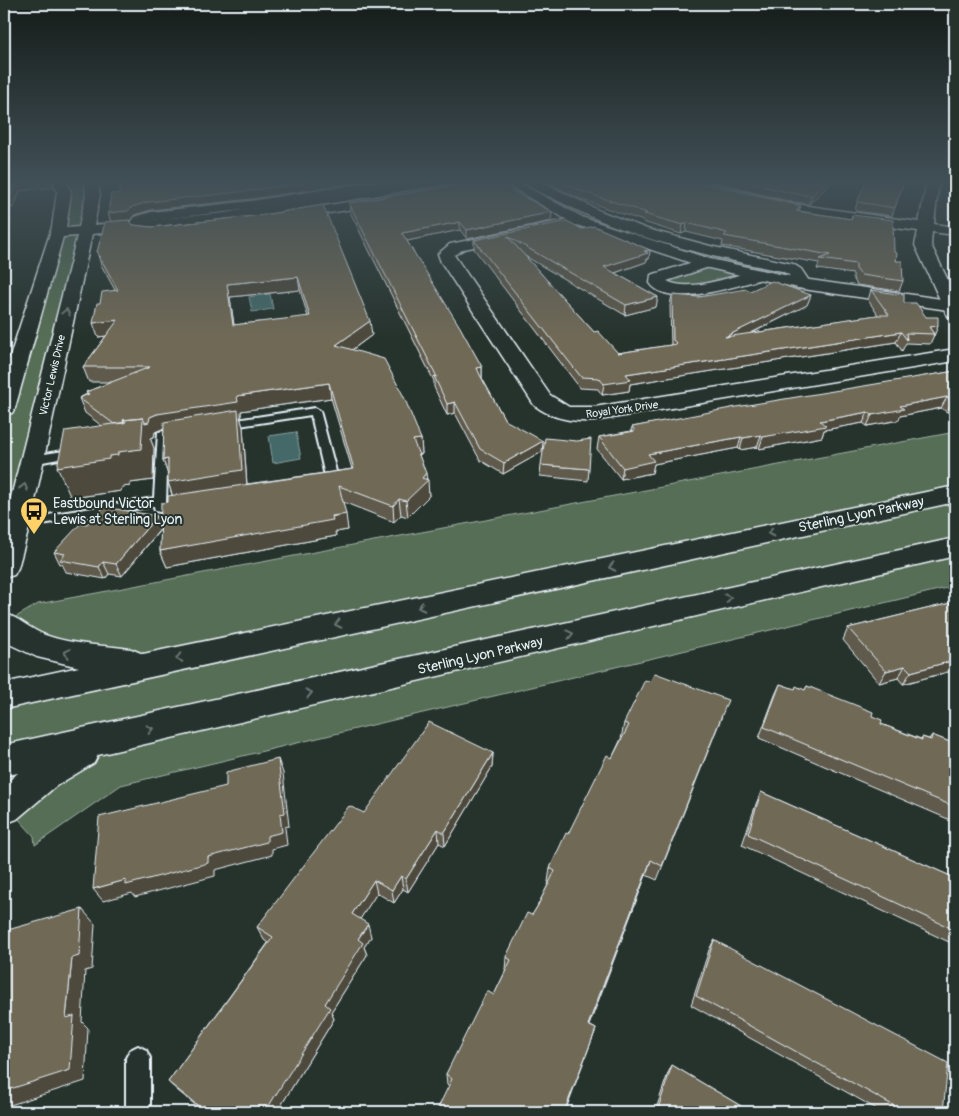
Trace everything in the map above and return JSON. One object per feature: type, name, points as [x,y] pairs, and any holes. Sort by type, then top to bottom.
[{"type":"street","points":[[4,408],[58,233]]},
{"type":"street","name":"Victor Lewis Drive","points":[[4,568],[17,524],[85,233]]},
{"type":"street","name":"Royal York Drive","points":[[521,233],[455,247],[446,254],[449,262],[542,400],[550,408],[564,414],[594,414],[955,356]]},
{"type":"street","points":[[616,233],[706,263],[756,275],[954,308]]},
{"type":"street","points":[[649,233],[710,251],[787,267],[795,272],[803,284]]},
{"type":"street","points":[[924,233],[923,245],[954,308]]},
{"type":"street","points":[[706,263],[657,278],[658,283],[665,289],[685,290],[756,275]]},
{"type":"street","name":"Sterling Lyon Parkway","points":[[4,696],[955,494]]},
{"type":"street","name":"Sterling Lyon Parkway","points":[[4,761],[955,547]]},
{"type":"street","points":[[4,624],[14,633],[38,647],[69,654],[150,664]]},
{"type":"street","points":[[4,807],[43,775],[103,740]]},
{"type":"lane","points":[[315,411],[332,479],[160,508],[160,501],[156,442],[162,434],[315,411]]},
{"type":"lane","points":[[32,460],[93,451]]},
{"type":"lane","points":[[17,524],[160,501]]},
{"type":"lane","points":[[138,1058],[138,1112]]},
{"type":"green space","points":[[53,233],[84,233],[23,493],[4,496],[4,408]]},
{"type":"green space","points":[[615,233],[651,233],[787,267],[803,284],[756,275],[685,291],[657,279],[705,263]]},
{"type":"green space","points":[[955,432],[955,586],[121,785],[35,845],[34,836],[6,805],[101,741],[4,761],[4,696],[149,664],[14,633],[4,624],[38,604]]},
{"type":"water","points":[[270,294],[273,309],[252,312],[249,297]]},
{"type":"water","points":[[296,432],[301,458],[273,463],[269,436]]},
{"type":"building","points":[[102,233],[334,233],[370,321],[336,345],[384,359],[404,397],[421,439],[413,440],[426,473],[422,478],[428,480],[406,501],[399,499],[393,506],[339,486],[346,514],[332,516],[333,520],[160,551],[161,503],[168,502],[168,496],[354,469],[329,383],[237,396],[238,402],[157,414],[150,417],[149,422],[145,423],[143,418],[123,420],[124,423],[114,424],[79,398],[89,394],[86,392],[150,367],[83,367],[118,320],[93,323],[97,303],[100,303],[102,292],[118,290],[97,252]],"holes":[[[298,277],[310,316],[233,325],[227,284]]]},
{"type":"building","points":[[364,233],[402,233],[460,327],[482,367],[477,368],[480,375],[505,420],[543,441],[504,463],[480,449],[455,402],[447,404],[434,376],[437,377]]},
{"type":"building","points":[[508,233],[611,233],[650,250],[644,251],[648,253],[604,267],[658,297],[626,305],[507,236],[594,332],[598,331],[618,353],[677,344],[673,340],[672,295],[699,297],[746,289],[750,291],[772,281],[811,295],[725,337],[877,315],[889,315],[871,290],[904,295],[904,303],[916,303],[926,317],[938,317],[938,326],[929,327],[934,334],[906,333],[907,340],[901,332],[626,374],[631,380],[604,384],[599,378],[581,377],[474,240]]},
{"type":"building","points":[[727,233],[893,233],[894,252],[897,253],[896,261],[902,261],[903,281],[861,275],[856,269],[856,264],[820,259],[830,255],[724,236]]},
{"type":"building","points":[[955,371],[955,400],[952,401],[947,397],[900,406],[904,409],[872,415],[868,412],[820,421],[826,426],[763,437],[761,435],[741,437],[648,454],[654,461],[623,468],[599,437],[635,431],[632,427],[736,407]]},
{"type":"building","points":[[238,410],[242,470],[168,482],[168,459],[163,460],[164,422]]},
{"type":"building","points":[[143,418],[141,449],[118,452],[118,455],[109,456],[109,459],[57,467],[65,431]]},
{"type":"building","points":[[545,438],[577,441],[591,439],[589,469],[541,465]]},
{"type":"building","points":[[104,507],[157,516],[116,564],[103,562],[99,567],[60,560],[65,554],[54,552],[81,523],[87,524]]},
{"type":"building","points":[[955,602],[955,660],[911,672],[905,666],[886,671],[848,628]]},
{"type":"building","points":[[655,673],[728,700],[662,866],[651,860],[588,1025],[596,1029],[564,1112],[436,1112],[452,1079],[446,1074],[487,991],[494,995],[511,960],[506,957],[527,913],[532,915],[555,871],[550,868],[566,833],[568,834],[607,755],[612,758],[629,725],[624,723],[645,680],[650,682]]},
{"type":"building","points":[[780,684],[795,689],[796,686],[805,690],[807,686],[873,712],[872,716],[882,720],[881,724],[922,740],[922,737],[931,740],[932,735],[955,744],[955,807],[764,727]]},
{"type":"building","points":[[429,722],[493,753],[444,833],[438,829],[406,879],[401,876],[392,890],[374,880],[352,914],[368,924],[358,939],[363,943],[325,1004],[330,1008],[265,1112],[206,1112],[168,1082],[273,937],[257,927],[349,806],[364,813]]},
{"type":"building","points":[[278,759],[285,813],[280,814],[282,832],[267,836],[267,842],[208,857],[208,863],[126,885],[126,880],[93,889],[99,817],[226,786],[226,772]]},
{"type":"building","points":[[761,792],[955,878],[955,930],[748,834]]},
{"type":"building","points":[[82,909],[79,956],[72,958],[66,1018],[74,1016],[70,1070],[4,1091],[4,931]]},
{"type":"building","points":[[714,940],[948,1063],[943,1112],[905,1112],[696,996]]},
{"type":"building","points":[[672,1065],[751,1112],[657,1112]]},
{"type":"place","name":"Eastbound Victor Lewis at Sterling Lyon","points":[[34,535]]}]
